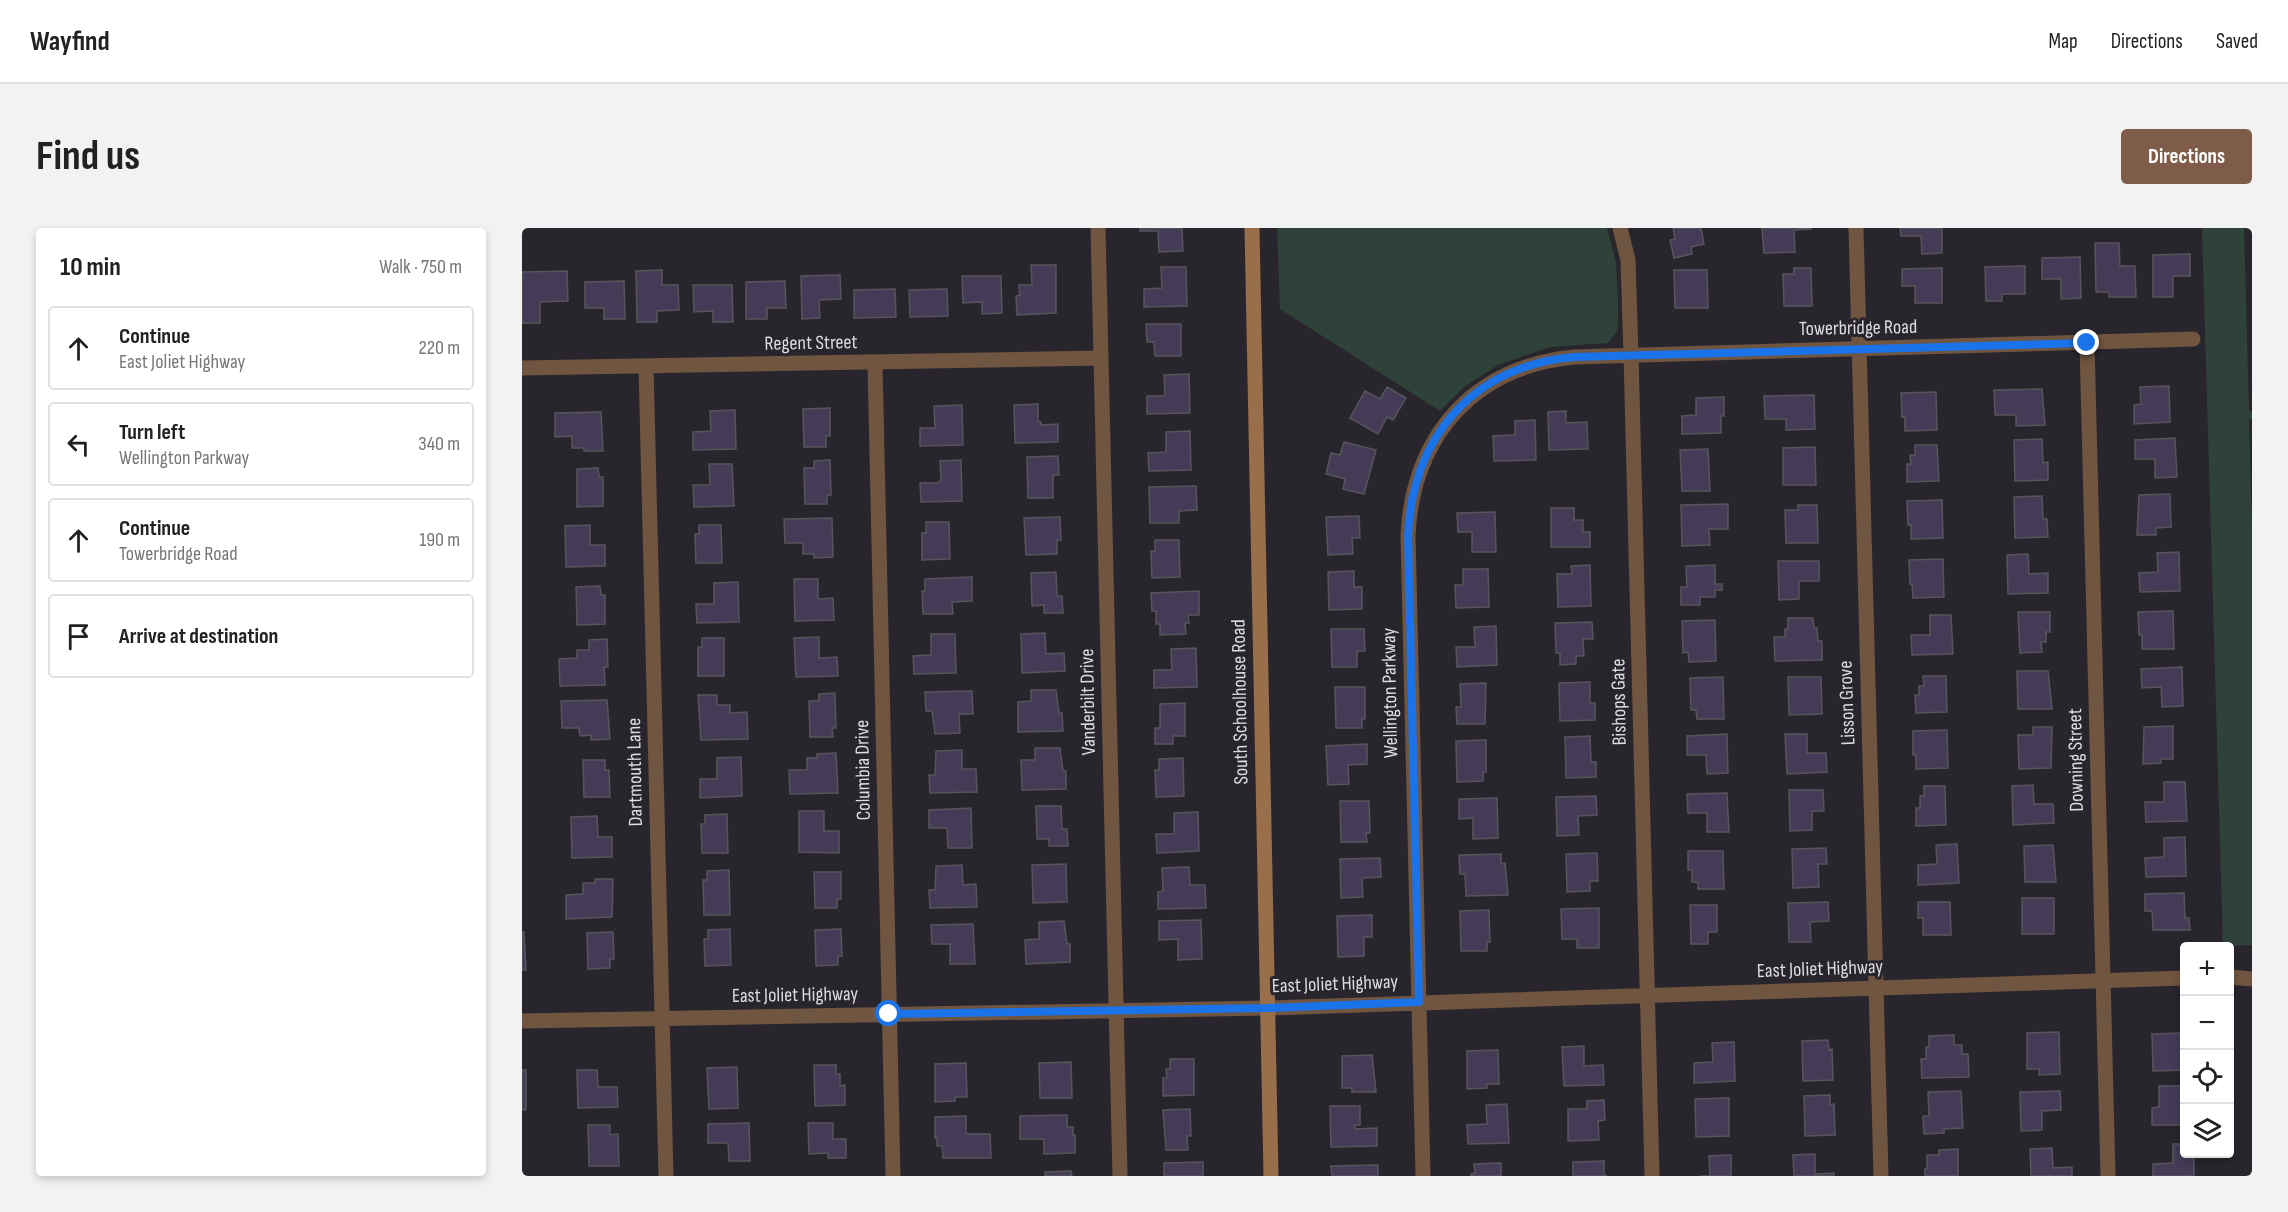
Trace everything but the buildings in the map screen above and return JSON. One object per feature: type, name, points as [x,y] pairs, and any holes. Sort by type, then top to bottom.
[{"type":"street","name":"Vanderbilt Drive","points":[[1098,228],[1120,1176]]},
{"type":"street","name":"South Schoolhouse Road","points":[[1252,228],[1271,1176]]},
{"type":"street","name":"Bishops Gate","points":[[1620,228],[1628,260],[1652,1176]]},
{"type":"street","name":"Lisson Grove","points":[[1856,228],[1881,1176]]},
{"type":"street","name":"Towerbridge Road","points":[[1631,355],[2193,339]]},
{"type":"street","name":"Downing Street","points":[[2087,343],[2108,1176]]},
{"type":"street","name":"Wellington Parkway","points":[[1423,1176],[1408,535],[1413,492],[1420,468],[1430,447],[1463,404],[1483,388],[1504,376],[1555,359],[1631,355]]},
{"type":"street","name":"Regent Street","points":[[522,368],[1101,358]]},
{"type":"street","name":"Columbia Drive","points":[[874,363],[893,1176]]},
{"type":"street","name":"Dartmouth Lane","points":[[646,366],[666,1176]]},
{"type":"street","points":[[2234,977],[2252,979]]},
{"type":"street","name":"East Joliet Highway","points":[[522,1021],[1267,1008],[2180,978]]},
{"type":"green space","points":[[1277,228],[1607,228],[1616,263],[1618,330],[1608,343],[1550,347],[1498,365],[1464,387],[1440,411],[1280,309]]},
{"type":"green space","points":[[2202,228],[2244,228],[2249,411],[2252,411],[2252,419],[2249,419],[2252,532],[2252,945],[2234,946],[2234,942],[2223,942]]},
{"type":"route","points":[[889,1014],[1267,1008],[1419,1002],[1409,514],[1420,468],[1444,426],[1463,404],[1483,388],[1504,376],[1532,365],[1574,357],[2087,343]]}]
